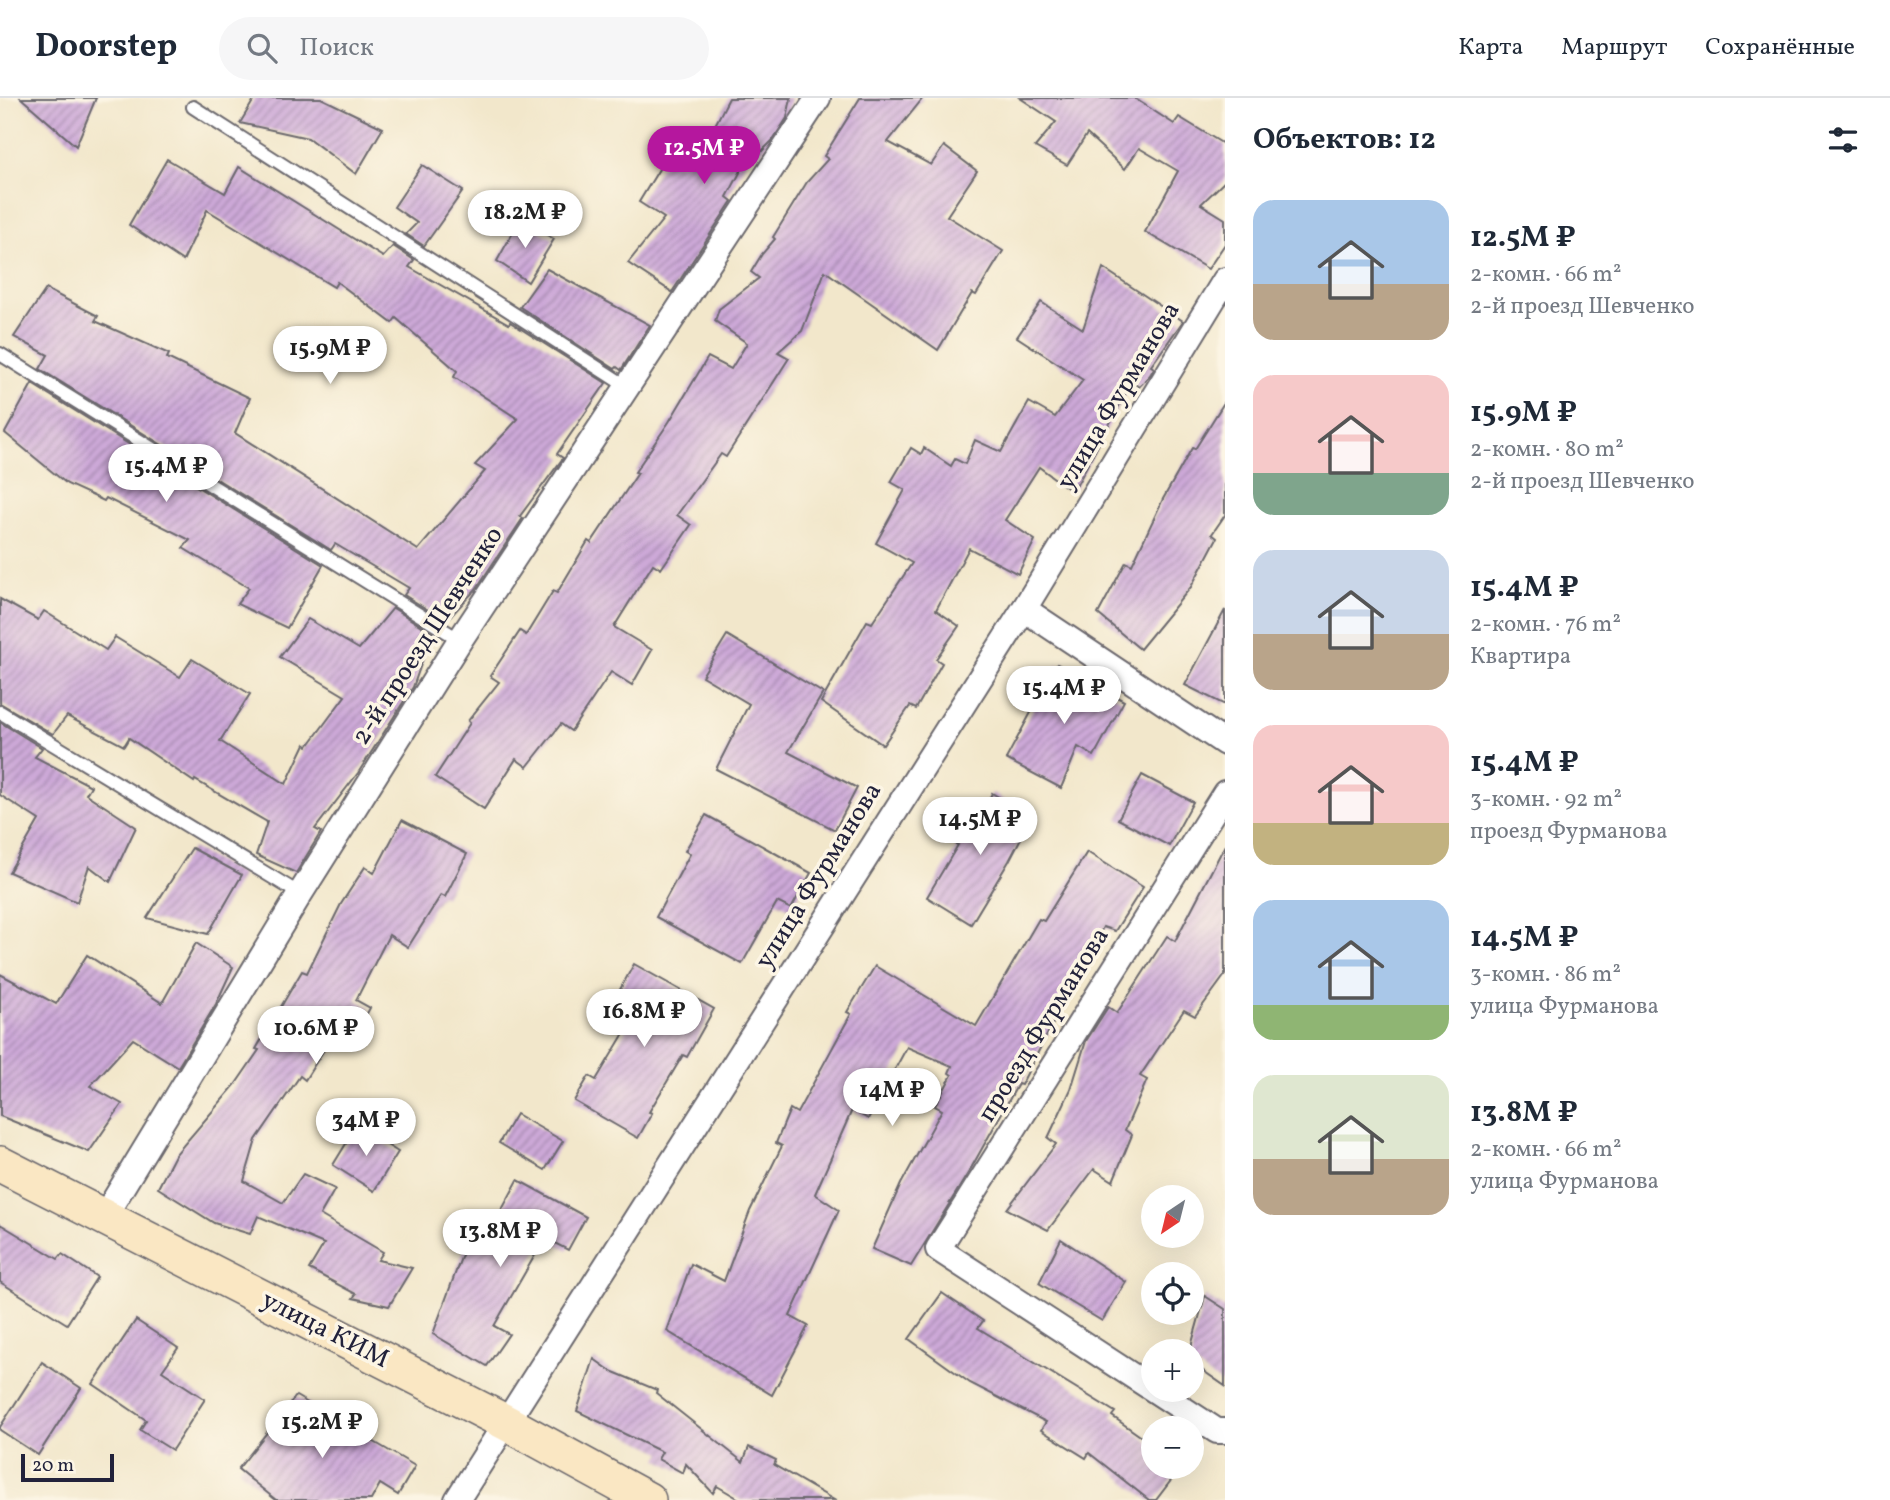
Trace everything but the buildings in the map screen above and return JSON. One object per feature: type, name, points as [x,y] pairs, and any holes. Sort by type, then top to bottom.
[{"type":"street","name":"2-й проезд Шевченко","points":[[104,1217],[300,894],[460,640],[818,98]]},
{"type":"street","name":"улица Фурманова","points":[[457,1500],[1024,609],[1225,280]]},
{"type":"street","points":[[1024,609],[1225,743]]},
{"type":"street","name":"проезд Фурманова","points":[[1225,793],[938,1249],[1217,1431],[1225,1432]]},
{"type":"street","name":"улица КИМ","points":[[0,1164],[507,1423],[648,1500]]},
{"type":"lane","points":[[193,107],[626,386]]},
{"type":"lane","points":[[0,354],[460,640]]},
{"type":"lane","points":[[0,712],[300,894]]}]
